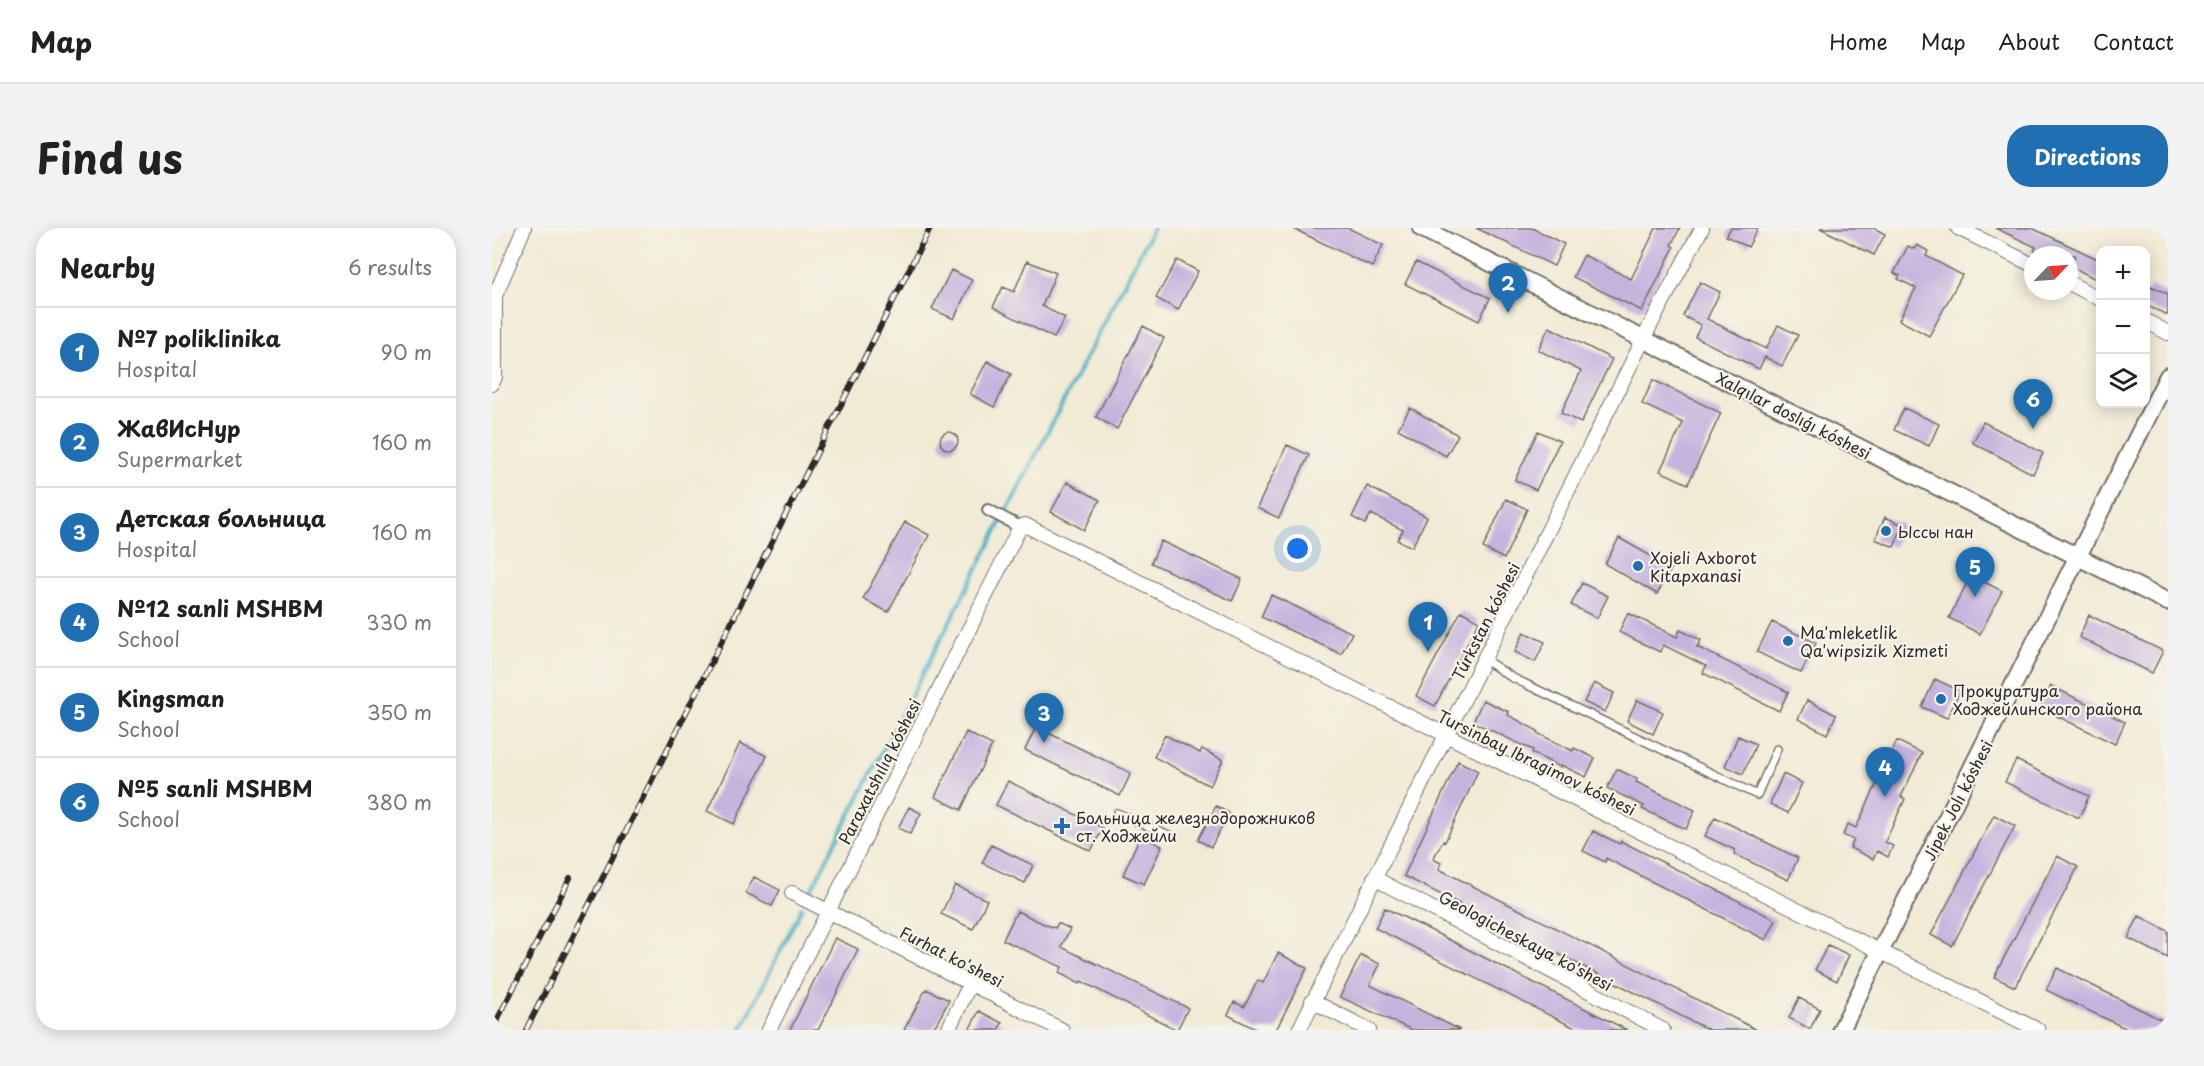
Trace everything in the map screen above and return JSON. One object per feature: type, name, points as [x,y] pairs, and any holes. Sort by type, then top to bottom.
[{"type":"street","points":[[492,384],[495,377],[495,297],[524,228]]},
{"type":"street","name":"Xalqılar doslıǵı kóshesi","points":[[1420,228],[2168,602]]},
{"type":"street","name":"Túrkstan kóshesi","points":[[1299,1030],[1644,339],[1702,228]]},
{"type":"street","points":[[1958,228],[2024,261]]},
{"type":"street","points":[[2078,288],[2096,297]]},
{"type":"street","points":[[2150,324],[2168,333]]},
{"type":"street","name":"Jipek Jolı kóshesi","points":[[1841,1030],[2168,376]]},
{"type":"street","points":[[988,510],[1020,527]]},
{"type":"street","name":"Tursinbay Ibragimov kóshesi","points":[[1020,527],[1025,525],[2038,1030]]},
{"type":"street","name":"Paraxatshılıq kóshesi","points":[[769,1030],[826,911],[1020,527]]},
{"type":"street","name":"Geologicheskaya ko'shesi","points":[[1374,878],[1662,1030]]},
{"type":"street","name":"Furhat ko'shesi","points":[[792,893],[1062,1030]]},
{"type":"street","points":[[948,1030],[970,984]]},
{"type":"street","points":[[1312,1001],[1369,1030]]},
{"type":"lane","points":[[1484,659],[1511,677],[1757,795],[1777,749]]},
{"type":"lane","points":[[1116,813],[1169,835]]},
{"type":"building","points":[[1292,228],[1348,228],[1383,245],[1372,267]]},
{"type":"building","points":[[1476,228],[1532,228],[1564,244],[1554,266]]},
{"type":"building","points":[[1656,228],[1680,228],[1671,245],[1674,247],[1642,311],[1573,277],[1584,255],[1631,279]]},
{"type":"building","points":[[1731,228],[1758,228],[1748,247],[1726,236]]},
{"type":"building","points":[[1820,228],[1874,228],[1885,234],[1874,255]]},
{"type":"building","points":[[1995,228],[2032,228],[2070,246],[2034,246]]},
{"type":"building","points":[[1917,245],[1928,251],[1926,256],[1962,275],[1929,336],[1899,320],[1916,288],[1898,279],[1900,276],[1894,273],[1908,246],[1914,249]]},
{"type":"building","points":[[2078,250],[2096,258],[2096,279],[2078,270]]},
{"type":"building","points":[[1177,260],[1198,271],[1178,310],[1156,298]]},
{"type":"building","points":[[1027,261],[1056,273],[1042,306],[1065,318],[1054,338],[993,307],[1003,287],[1014,292]]},
{"type":"building","points":[[1416,262],[1490,298],[1479,321],[1405,284]]},
{"type":"building","points":[[951,270],[972,280],[954,319],[932,309]]},
{"type":"building","points":[[1700,282],[1720,292],[1707,319],[1766,349],[1778,325],[1798,335],[1782,366],[1765,357],[1759,369],[1695,337],[1701,325],[1683,316]]},
{"type":"building","points":[[2151,286],[2168,294],[2168,315],[2150,307]]},
{"type":"building","points":[[1143,326],[1164,338],[1117,429],[1096,417]]},
{"type":"building","points":[[1549,327],[1612,359],[1581,423],[1561,413],[1581,371],[1538,350]]},
{"type":"building","points":[[987,361],[1011,374],[994,407],[970,394]]},
{"type":"building","points":[[1653,380],[1721,413],[1688,484],[1660,471],[1683,423],[1642,404]]},
{"type":"building","points":[[1410,408],[1458,435],[1446,456],[1398,429]]},
{"type":"building","points":[[1904,408],[1939,424],[1929,446],[1894,430]]},
{"type":"building","points":[[1983,422],[2043,453],[2033,474],[1973,443]]},
{"type":"building","points":[[1538,431],[1560,441],[1536,490],[1515,480]]},
{"type":"building","points":[[949,432],[955,435],[958,441],[955,447],[949,450],[943,447],[940,441],[943,435]]},
{"type":"building","points":[[1287,445],[1309,455],[1279,518],[1257,508]]},
{"type":"building","points":[[1067,482],[1100,500],[1084,530],[1051,512]]},
{"type":"building","points":[[1367,486],[1427,517],[1412,547],[1397,540],[1403,530],[1371,514],[1365,524],[1352,517]]},
{"type":"building","points":[[1506,499],[1527,509],[1504,559],[1483,548]]},
{"type":"building","points":[[1885,517],[1903,525],[1894,547],[1875,539]]},
{"type":"building","points":[[905,522],[929,535],[888,612],[863,599]]},
{"type":"building","name":"Xojeli Axborot Kitapxanasi","points":[[1619,538],[1672,568],[1657,594],[1605,564]]},
{"type":"building","points":[[1161,541],[1242,579],[1232,601],[1151,563]]},
{"type":"building","points":[[1971,575],[2002,591],[1980,634],[1949,618]]},
{"type":"building","points":[[1582,583],[1608,596],[1597,618],[1571,605]]},
{"type":"building","points":[[1271,595],[1352,633],[1341,654],[1261,617]]},
{"type":"building","points":[[1461,611],[1479,621],[1435,706],[1416,696]]},
{"type":"building","points":[[1628,613],[1677,637],[1680,630],[1701,640],[1697,647],[1788,692],[1779,711],[1703,673],[1706,666],[1663,645],[1660,652],[1619,632]]},
{"type":"building","points":[[2089,615],[2163,651],[2152,673],[2079,637]]},
{"type":"building","points":[[1772,622],[1816,643],[1801,673],[1757,652]]},
{"type":"building","points":[[1524,632],[1545,642],[1535,662],[1515,652]]},
{"type":"building","points":[[1935,679],[1960,691],[1947,718],[1922,707]]},
{"type":"building","points":[[1594,683],[1614,693],[1605,712],[1584,702]]},
{"type":"building","points":[[2051,686],[2125,722],[2115,744],[2040,708]]},
{"type":"building","points":[[1483,700],[1509,712],[1508,715],[1538,731],[1537,733],[1573,751],[1574,748],[1595,758],[1586,777],[1561,765],[1560,767],[1532,753],[1533,750],[1473,722]]},
{"type":"building","points":[[1637,700],[1663,712],[1653,734],[1627,721]]},
{"type":"building","points":[[1807,700],[1836,715],[1827,734],[1798,719]]},
{"type":"building","points":[[1036,727],[1131,773],[1120,796],[1025,750]]},
{"type":"building","points":[[966,732],[992,745],[961,810],[935,797]]},
{"type":"building","points":[[1165,735],[1200,753],[1202,749],[1223,760],[1210,786],[1154,757]]},
{"type":"building","points":[[1738,736],[1756,744],[1743,774],[1725,766]]},
{"type":"building","points":[[1897,741],[1922,753],[1901,797],[1905,799],[1885,842],[1893,846],[1888,857],[1877,851],[1873,859],[1850,848],[1854,840],[1843,835],[1848,824],[1856,828]]},
{"type":"building","points":[[740,743],[767,756],[734,824],[707,811]]},
{"type":"building","points":[[2016,760],[2089,796],[2079,818],[2005,782]]},
{"type":"building","points":[[1458,761],[1478,771],[1445,842],[1443,841],[1433,859],[1441,863],[1439,869],[1757,1030],[1709,1030],[1404,876]]},
{"type":"building","points":[[1617,769],[1637,779],[1636,782],[1695,810],[1686,829],[1642,809],[1644,806],[1607,788]]},
{"type":"building","points":[[1783,774],[1802,783],[1788,813],[1770,804]]},
{"type":"building","points":[[1008,781],[1103,828],[1091,851],[996,805]]},
{"type":"building","points":[[1216,806],[1229,813],[1211,847],[1198,840]]},
{"type":"building","points":[[909,807],[921,813],[910,834],[898,828]]},
{"type":"building","points":[[1994,815],[2015,826],[1952,946],[1931,935]]},
{"type":"building","points":[[1715,817],[1798,858],[1788,880],[1734,854],[1735,850],[1705,836]]},
{"type":"building","points":[[1593,831],[1620,844],[1621,841],[1776,920],[1766,940],[1606,858],[1605,862],[1583,851]]},
{"type":"building","points":[[1140,836],[1162,846],[1144,884],[1123,875]]},
{"type":"building","points":[[991,845],[1033,865],[1025,883],[982,863]]},
{"type":"building","points":[[2057,856],[2078,867],[2015,987],[1994,977]]},
{"type":"building","points":[[754,877],[780,890],[772,906],[746,893]]},
{"type":"building","points":[[955,885],[987,900],[973,929],[941,914]]},
{"type":"building","points":[[1385,908],[1627,1030],[1579,1030],[1375,928]]},
{"type":"building","points":[[1017,911],[1055,928],[1058,923],[1070,929],[1061,947],[1188,1008],[1177,1030],[1081,981],[1080,984],[1059,973],[1062,967],[1003,940]]},
{"type":"building","points":[[2139,916],[2168,931],[2168,958],[2128,938]]},
{"type":"building","points":[[835,938],[858,949],[834,999],[818,1030],[790,1030]]},
{"type":"building","points":[[1828,945],[1849,955],[1837,981],[1815,970]]},
{"type":"building","points":[[1278,953],[1307,968],[1276,1030],[1257,1030],[1228,1015],[1234,1002],[1244,1007],[1258,980],[1263,983]]},
{"type":"building","points":[[1361,955],[1380,964],[1370,985],[1460,1030],[1412,1030],[1340,997]]},
{"type":"building","points":[[2057,968],[2168,1023],[2168,1030],[2129,1030],[2046,990]]},
{"type":"building","points":[[926,989],[949,1000],[938,1021],[932,1030],[904,1030]]},
{"type":"building","points":[[1799,998],[1820,1009],[1810,1029],[1789,1018]]},
{"type":"building","points":[[979,1011],[1002,1023],[998,1030],[969,1030]]},
{"type":"waterway","points":[[811,890],[1153,228]]},
{"type":"waterway","points":[[741,1030],[802,907]]},
{"type":"railway","points":[[526,1030],[930,228]]},
{"type":"railway","points":[[492,1030],[570,878]]},
{"type":"place","name":"ЖавИсНур","points":[[1508,313]]},
{"type":"place","name":"№5 sanli MSHBM","points":[[2033,429]]},
{"type":"place","name":"Ыссы нан","points":[[1886,531]]},
{"type":"place","name":"Xojeli Axborot Kitapxanasi","points":[[1638,566]]},
{"type":"place","name":"Kingsman","points":[[1975,597]]},
{"type":"place","name":"Ma'mleketlik Qa'wipsizik Xizmeti","points":[[1788,641]]},
{"type":"place","name":"№7 poliklinika","points":[[1428,652]]},
{"type":"place","name":"Прокуратура Ходжейлинского района","points":[[1941,699]]},
{"type":"place","name":"Детская больница","points":[[1044,743]]},
{"type":"place","name":"№12 sanli MSHBM","points":[[1885,797]]},
{"type":"place","name":"Больница железнодорожников ст. Ходжейли","points":[[1062,826]]}]
